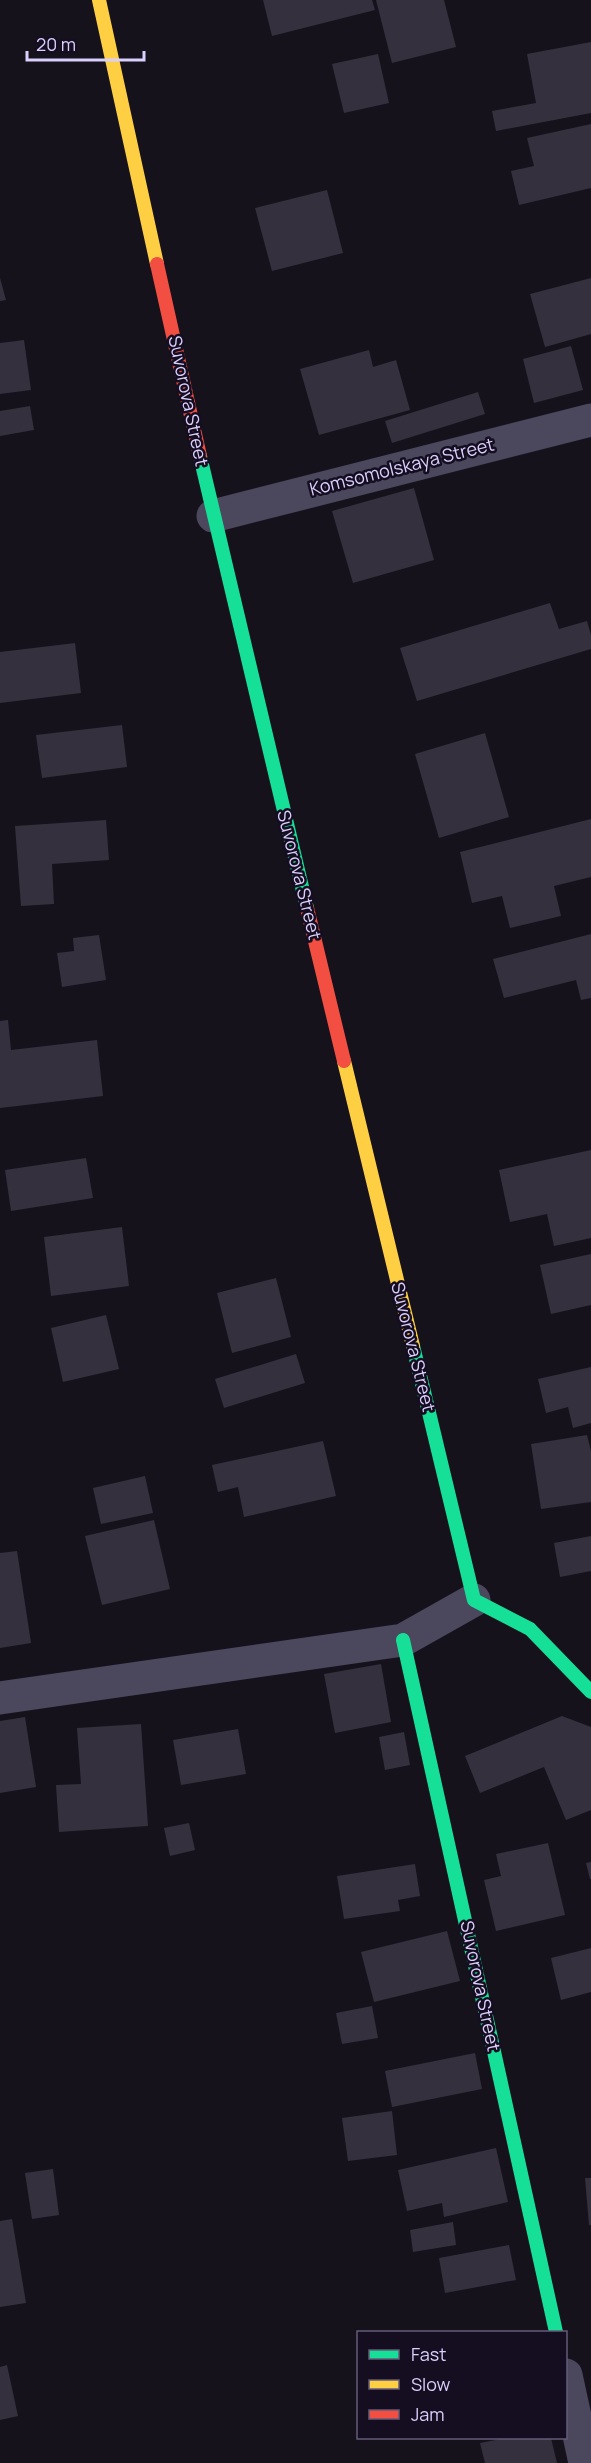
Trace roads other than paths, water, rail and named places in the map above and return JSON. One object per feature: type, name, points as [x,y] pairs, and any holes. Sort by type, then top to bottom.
[{"type":"street","name":"Suvorova Street","points":[[99,0],[213,516],[474,1600]]},
{"type":"street","name":"Komsomolskaya Street","points":[[213,516],[591,420]]},
{"type":"street","points":[[0,1698],[403,1640],[474,1600],[530,1629],[591,1692]]},
{"type":"street","name":"Suvorova Street","points":[[403,1640],[556,2331]]},
{"type":"street","points":[[567,2381],[585,2463]]}]
